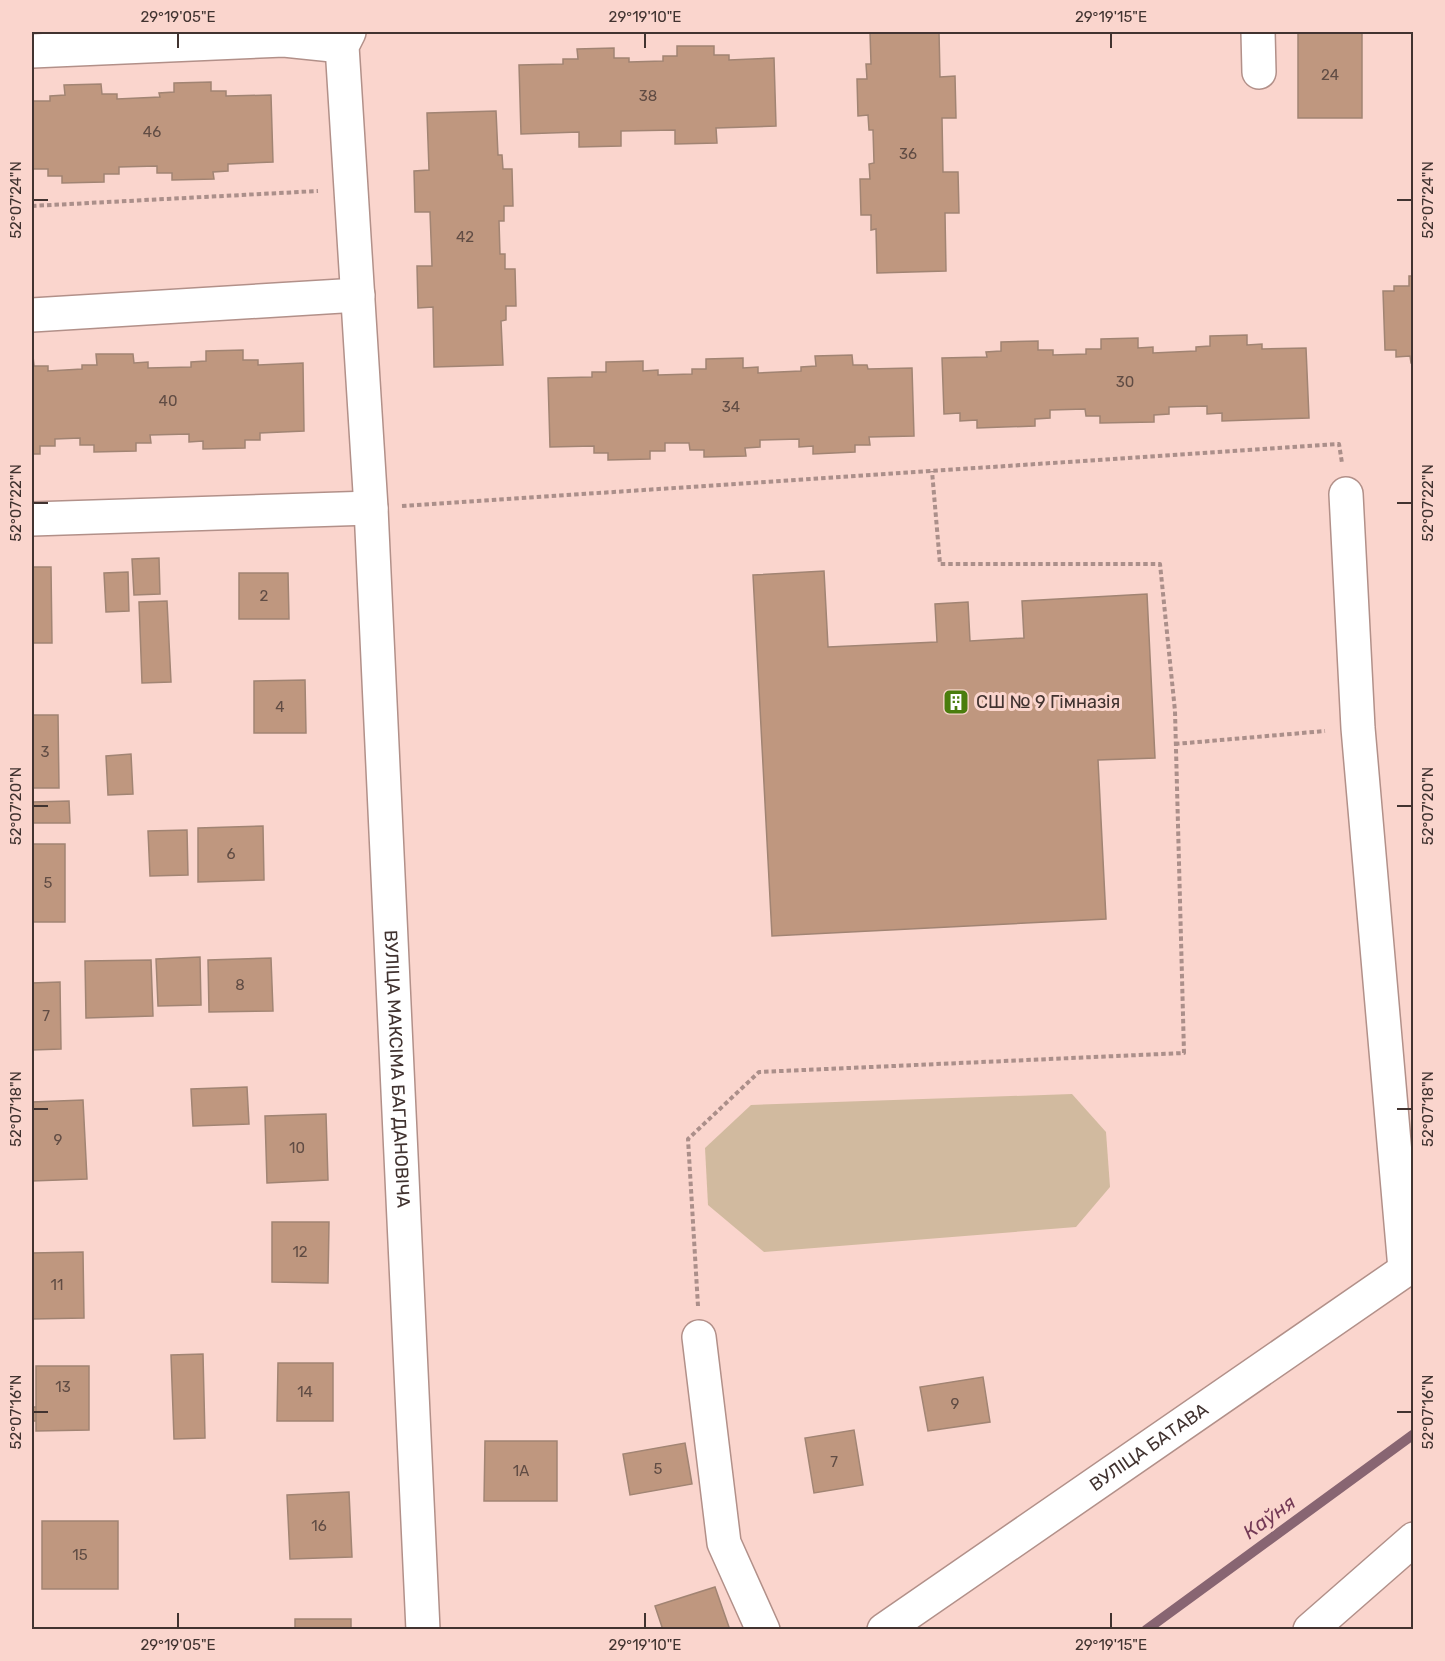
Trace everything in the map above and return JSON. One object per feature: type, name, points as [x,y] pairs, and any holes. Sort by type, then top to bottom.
[{"type":"street","points":[[1258,32],[1259,72]]},
{"type":"street","points":[[32,51],[346,39]]},
{"type":"street","name":"ВУЛІЦА МАКСІМА БАГДАНОВІЧА","points":[[346,39],[351,189],[371,508],[423,1629]]},
{"type":"street","points":[[32,315],[358,295]]},
{"type":"street","points":[[1346,494],[1358,728],[1409,1267]]},
{"type":"street","points":[[32,519],[371,508]]},
{"type":"street","name":"ВУЛІЦА БАТАВА","points":[[885,1629],[1409,1267]]},
{"type":"street","points":[[699,1337],[724,1543],[763,1629]]},
{"type":"street","points":[[1310,1629],[1413,1539]]},
{"type":"path","points":[[32,206],[351,189]]},
{"type":"path","points":[[371,508],[1339,444]]},
{"type":"path","points":[[699,1337],[688,1139],[759,1072],[1184,1053],[1174,711],[1160,564],[940,564],[932,471]]},
{"type":"path","points":[[1175,744],[1358,728]]},
{"type":"shaded area","points":[[1072,1094],[1106,1132],[1110,1187],[1076,1227],[764,1252],[708,1205],[705,1148],[751,1105]]},
{"type":"building","points":[[870,32],[939,32],[940,77],[955,76],[956,118],[942,118],[943,172],[958,172],[959,213],[945,213],[946,271],[877,273],[876,229],[871,230],[871,215],[861,215],[860,179],[870,179],[869,164],[874,163],[873,130],[869,130],[868,115],[858,116],[857,79],[867,79],[866,64],[871,64]]},
{"type":"building","points":[[1298,32],[1362,32],[1362,118],[1298,118]]},
{"type":"building","points":[[677,46],[714,46],[714,55],[729,55],[729,60],[774,58],[776,126],[716,128],[717,143],[675,144],[675,130],[621,131],[621,146],[579,147],[579,132],[521,134],[519,65],[563,64],[563,59],[578,59],[577,49],[614,48],[614,58],[629,58],[629,62],[663,61],[663,56],[677,56]]},
{"type":"building","points":[[211,82],[211,91],[226,91],[226,96],[271,95],[273,162],[228,164],[228,171],[213,172],[214,179],[172,180],[172,173],[157,173],[157,166],[119,167],[119,174],[104,174],[104,182],[62,183],[62,176],[48,176],[48,169],[32,169],[32,101],[50,101],[50,96],[65,95],[64,85],[101,84],[102,94],[117,94],[117,99],[160,97],[159,93],[174,92],[174,83]]},
{"type":"building","points":[[496,111],[498,155],[502,155],[503,169],[512,169],[513,206],[504,206],[504,221],[499,221],[500,254],[505,254],[505,269],[515,269],[516,306],[506,306],[506,320],[501,321],[503,365],[434,367],[433,307],[418,308],[417,266],[432,266],[430,212],[415,212],[414,171],[429,170],[427,113]]},
{"type":"building","points":[[1409,276],[1414,276],[1414,363],[1411,363],[1410,356],[1396,357],[1396,350],[1385,350],[1383,291],[1394,291],[1394,286],[1409,286]]},
{"type":"building","points":[[1247,335],[1247,345],[1262,344],[1262,349],[1306,348],[1309,418],[1222,421],[1222,413],[1207,414],[1207,406],[1169,407],[1169,414],[1154,415],[1154,422],[1100,423],[1100,416],[1086,416],[1085,409],[1050,410],[1050,418],[1035,419],[1035,426],[977,428],[977,420],[960,421],[960,413],[944,414],[942,358],[987,357],[986,352],[1001,351],[1001,342],[1038,341],[1038,350],[1053,350],[1053,355],[1086,354],[1086,349],[1101,349],[1101,339],[1138,338],[1138,348],[1153,347],[1153,353],[1196,351],[1196,347],[1210,346],[1210,336]]},
{"type":"building","points":[[243,350],[243,360],[258,360],[258,365],[303,363],[304,431],[260,433],[260,440],[245,440],[245,448],[203,449],[203,441],[189,442],[189,434],[150,435],[151,443],[136,443],[136,451],[94,452],[94,445],[80,445],[80,438],[55,439],[55,446],[40,446],[40,454],[32,454],[32,356],[34,366],[48,366],[48,371],[82,369],[82,365],[97,365],[96,354],[133,354],[134,363],[148,362],[148,368],[191,367],[191,362],[206,361],[206,351]]},
{"type":"building","points":[[852,355],[853,365],[867,365],[868,369],[912,368],[914,436],[869,437],[870,445],[855,445],[855,452],[813,454],[813,446],[799,447],[799,439],[760,440],[760,447],[745,448],[746,456],[704,457],[704,450],[690,450],[689,443],[665,443],[665,451],[650,451],[650,459],[608,460],[608,453],[594,453],[594,446],[550,447],[548,378],[592,377],[592,372],[606,372],[606,362],[643,361],[643,371],[658,370],[658,375],[692,374],[692,369],[706,369],[706,359],[743,358],[743,368],[758,367],[758,373],[801,371],[801,367],[816,366],[815,356]]},
{"type":"building","points":[[159,558],[160,594],[134,595],[132,559]]},
{"type":"building","points":[[32,567],[51,567],[52,643],[32,643]]},
{"type":"building","name":"СШ № 9 Гімназія","points":[[824,571],[828,647],[937,642],[935,604],[968,602],[970,641],[1024,638],[1022,601],[1147,594],[1155,758],[1098,760],[1106,919],[772,936],[753,575]]},
{"type":"building","points":[[128,572],[129,611],[106,612],[104,573]]},
{"type":"building","points":[[239,573],[288,573],[289,619],[239,619]]},
{"type":"building","points":[[167,601],[171,682],[142,683],[139,602]]},
{"type":"building","points":[[305,680],[306,733],[254,733],[254,681]]},
{"type":"building","points":[[32,715],[58,715],[59,788],[32,788]]},
{"type":"building","points":[[131,754],[133,794],[108,795],[106,756]]},
{"type":"building","points":[[69,801],[70,823],[32,823],[32,802]]},
{"type":"building","points":[[263,826],[264,880],[198,882],[198,828]]},
{"type":"building","points":[[187,830],[188,875],[150,876],[148,831]]},
{"type":"building","points":[[32,844],[65,844],[65,922],[32,922]]},
{"type":"building","points":[[200,957],[201,1005],[158,1006],[156,959]]},
{"type":"building","points":[[271,958],[273,1011],[209,1012],[208,960]]},
{"type":"building","points":[[151,960],[153,1016],[86,1018],[85,961]]},
{"type":"building","points":[[60,982],[61,1049],[32,1050],[32,983]]},
{"type":"building","points":[[247,1087],[249,1124],[193,1126],[191,1089]]},
{"type":"building","points":[[83,1100],[87,1179],[32,1181],[32,1102]]},
{"type":"building","points":[[326,1114],[328,1180],[267,1183],[265,1116]]},
{"type":"building","points":[[272,1222],[329,1222],[328,1283],[272,1282]]},
{"type":"building","points":[[83,1252],[84,1318],[32,1319],[32,1253]]},
{"type":"building","points":[[203,1354],[205,1438],[174,1439],[171,1355]]},
{"type":"building","points":[[278,1363],[333,1363],[333,1421],[277,1421]]},
{"type":"building","points":[[36,1366],[89,1366],[89,1430],[36,1431]]},
{"type":"building","points":[[983,1377],[990,1422],[928,1431],[920,1387]]},
{"type":"building","points":[[32,1407],[36,1407],[36,1421],[32,1421]]},
{"type":"building","points":[[854,1430],[863,1485],[814,1493],[805,1438]]},
{"type":"building","points":[[485,1441],[557,1441],[557,1501],[484,1501]]},
{"type":"building","points":[[685,1443],[692,1484],[630,1495],[623,1454]]},
{"type":"building","points":[[349,1492],[352,1557],[290,1559],[287,1495]]},
{"type":"building","points":[[42,1521],[118,1521],[118,1589],[42,1589]]},
{"type":"building","points":[[715,1587],[730,1630],[663,1630],[655,1606]]},
{"type":"building","points":[[295,1619],[351,1619],[351,1630],[295,1630]]},
{"type":"waterway","name":"Каўня","points":[[1146,1630],[1414,1434]]},
{"type":"place","name":"СШ № 9 Гімназія","points":[[956,702]]}]
